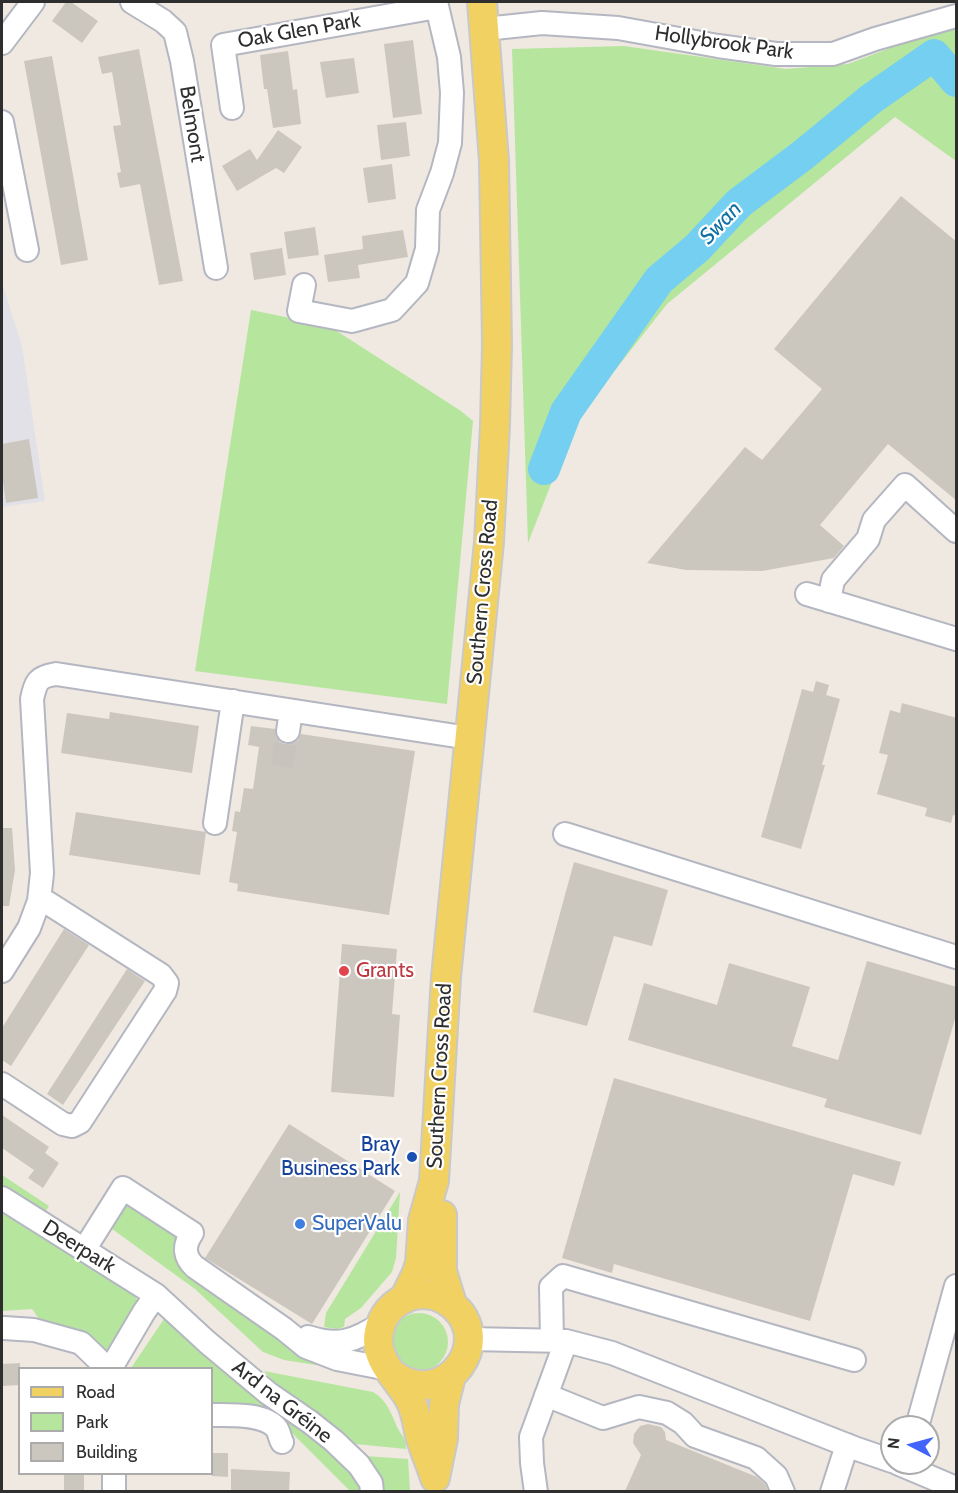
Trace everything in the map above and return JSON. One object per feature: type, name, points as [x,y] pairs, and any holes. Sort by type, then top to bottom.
[{"type":"main road","name":"Southern Cross Road","points":[[381,1324],[389,1309],[404,1299],[410,1290],[420,1263],[423,1220],[434,1181],[446,977],[489,542],[497,345],[494,161],[484,15]]},
{"type":"main road","name":"Southern Cross Road","points":[[434,1181],[443,1218],[442,1271],[452,1304],[465,1321],[469,1339]]},
{"type":"main road","points":[[404,1299],[426,1294],[440,1297],[452,1304]]},
{"type":"main road","points":[[381,1324],[378,1347],[383,1362],[411,1402],[436,1485]]},
{"type":"main road","points":[[390,1371],[401,1380],[425,1386],[438,1383],[451,1376],[463,1362],[469,1339]]},
{"type":"main road","points":[[436,1485],[443,1438],[444,1404],[451,1376]]},
{"type":"street","points":[[2,43],[33,2]]},
{"type":"street","name":"Belmont","points":[[132,2],[163,21],[175,32],[182,61],[216,268]]},
{"type":"street","points":[[304,285],[298,311],[352,321],[392,310],[417,283],[427,249],[428,210],[450,143],[452,93],[449,57],[437,4]]},
{"type":"street","name":"Oak Glen Park","points":[[232,108],[223,45],[437,4]]},
{"type":"street","name":"Hollybrook Park","points":[[484,15],[542,23],[618,28],[776,54],[833,54],[875,39],[957,16]]},
{"type":"street","points":[[2,122],[4,152],[27,250]]},
{"type":"street","points":[[829,601],[833,580],[868,539],[874,520],[905,485],[957,531]]},
{"type":"street","points":[[807,594],[957,639]]},
{"type":"street","points":[[2,971],[29,928],[39,901],[42,856],[32,699],[36,684],[43,676],[56,674],[233,701],[289,721],[469,738]]},
{"type":"street","points":[[215,823],[233,701]]},
{"type":"street","points":[[565,834],[957,957]]},
{"type":"street","points":[[2,1084],[63,1124],[72,1125],[80,1122],[165,991],[166,983],[161,975],[48,903],[39,901]]},
{"type":"street","points":[[84,1250],[123,1188],[192,1233],[186,1248],[187,1256],[195,1267],[306,1347],[321,1354],[390,1371]]},
{"type":"street","name":"Deerpark","points":[[2,1198],[156,1296]]},
{"type":"street","points":[[536,1491],[531,1437],[546,1395],[559,1341],[551,1287],[563,1276],[854,1360]]},
{"type":"street","points":[[920,1415],[957,1286]]},
{"type":"street","points":[[110,1367],[156,1296]]},
{"type":"street","name":"Ard na Gréine","points":[[156,1296],[267,1393],[334,1441],[359,1464],[371,1483],[372,1491]]},
{"type":"street","points":[[284,1329],[321,1341],[338,1342],[359,1337],[381,1324]]},
{"type":"street","points":[[4,1328],[34,1330],[81,1344],[108,1367]]},
{"type":"street","points":[[469,1339],[559,1341],[612,1353],[880,1456]]},
{"type":"street","points":[[546,1395],[603,1418],[639,1407],[667,1413],[683,1423],[695,1436],[756,1458],[776,1476],[783,1491]]},
{"type":"street","points":[[213,1415],[237,1415],[262,1419],[277,1428],[282,1442]]},
{"type":"street","points":[[832,1491],[847,1445]]},
{"type":"street","points":[[114,1475],[114,1491]]},
{"type":"street","points":[[927,1475],[957,1488]]},
{"type":"shaded area","points":[[2,283],[22,346],[45,501],[2,507]]},
{"type":"green space","points":[[956,23],[956,161],[895,117],[667,304],[576,420],[528,543],[512,49],[624,46],[786,69],[848,64]]},
{"type":"green space","points":[[251,310],[329,326],[473,421],[447,704],[195,671]]},
{"type":"green space","points":[[2,1175],[49,1206],[44,1214],[2,1186]]},
{"type":"green space","points":[[400,1192],[396,1258],[392,1272],[361,1308],[345,1319],[344,1327],[337,1329],[324,1327],[326,1313]]},
{"type":"green space","points":[[123,1202],[128,1202],[176,1232],[176,1256],[184,1272],[348,1370],[284,1360],[263,1352],[195,1289],[108,1226]]},
{"type":"green space","points":[[2,1208],[133,1292],[139,1304],[107,1354],[42,1323],[32,1309],[2,1311]]},
{"type":"green space","points":[[413,1313],[425,1313],[440,1321],[448,1336],[448,1348],[440,1363],[425,1371],[413,1371],[398,1363],[390,1348],[390,1336],[398,1321]]},
{"type":"green space","points":[[166,1316],[200,1352],[306,1432],[364,1487],[364,1491],[350,1491],[281,1422],[213,1405],[213,1367],[132,1367]]},
{"type":"green space","points":[[264,1371],[373,1392],[388,1407],[405,1440],[406,1449],[356,1444],[273,1381]]},
{"type":"green space","points":[[364,1456],[408,1459],[410,1491],[379,1491]]},
{"type":"building","points":[[66,2],[71,2],[98,21],[82,43],[52,21]]},
{"type":"building","points":[[413,40],[422,114],[393,118],[384,44]]},
{"type":"building","points":[[139,49],[183,281],[159,285],[140,184],[120,188],[117,173],[121,172],[113,126],[121,125],[112,72],[102,74],[98,57]]},
{"type":"building","points":[[288,51],[293,90],[297,89],[301,124],[273,128],[267,89],[264,89],[260,55]]},
{"type":"building","points":[[52,56],[88,260],[61,265],[24,61]]},
{"type":"building","points":[[354,58],[359,93],[326,98],[320,62]]},
{"type":"building","points":[[406,122],[410,156],[381,160],[377,125]]},
{"type":"building","points":[[278,130],[302,147],[284,173],[276,168],[237,191],[222,166],[250,149],[257,160]]},
{"type":"building","points":[[392,164],[396,199],[368,203],[363,168]]},
{"type":"building","points":[[901,196],[957,242],[957,501],[888,444],[820,525],[844,546],[834,558],[762,571],[686,570],[647,563],[745,447],[762,460],[822,389],[774,349]]},
{"type":"building","points":[[315,227],[319,255],[288,259],[284,232]]},
{"type":"building","points":[[403,230],[408,257],[358,265],[360,278],[328,282],[324,255],[363,249],[362,236]]},
{"type":"building","points":[[282,248],[286,275],[254,280],[250,253]]},
{"type":"building","points":[[29,439],[38,498],[6,503],[2,474],[2,444]]},
{"type":"building","points":[[816,681],[829,685],[826,695],[840,699],[822,765],[825,765],[801,849],[761,837],[802,689],[813,692]]},
{"type":"building","points":[[902,703],[957,718],[957,816],[953,815],[951,823],[925,816],[927,808],[877,794],[888,755],[879,753],[890,710],[900,713]]},
{"type":"building","points":[[110,712],[199,726],[192,773],[61,753],[67,713],[109,719]]},
{"type":"building","points":[[251,726],[275,729],[280,742],[285,744],[298,740],[301,734],[415,751],[389,915],[237,891],[238,884],[229,882],[237,832],[232,831],[235,811],[240,812],[244,788],[253,789],[259,747],[248,745]]},
{"type":"building","points":[[76,812],[206,832],[200,875],[69,855]]},
{"type":"building","points":[[2,828],[12,828],[15,870],[9,906],[2,906]]},
{"type":"building","points":[[574,862],[668,890],[652,946],[614,936],[587,1026],[533,1012]]},
{"type":"building","points":[[64,929],[89,945],[11,1066],[2,1060],[2,1028]]},
{"type":"building","points":[[342,944],[397,949],[392,1014],[400,1015],[394,1097],[331,1092]]},
{"type":"building","points":[[867,961],[957,987],[957,1012],[921,1135],[824,1107],[827,1099],[628,1040],[644,983],[717,1005],[729,963],[810,987],[792,1046],[838,1060]]},
{"type":"building","points":[[127,969],[145,981],[63,1105],[47,1094]]},
{"type":"building","points":[[614,1078],[901,1162],[894,1186],[853,1174],[810,1321],[614,1264],[612,1273],[562,1258]]},
{"type":"building","points":[[2,1115],[49,1147],[45,1153],[59,1163],[43,1188],[28,1178],[34,1170],[2,1148]]},
{"type":"building","name":"SuperValu","points":[[289,1124],[395,1191],[312,1324],[205,1258]]},
{"type":"building","points":[[20,1363],[18,1385],[2,1386],[2,1364]]},
{"type":"building","points":[[648,1424],[661,1427],[665,1432],[666,1440],[757,1477],[765,1484],[768,1491],[625,1491],[641,1455],[633,1443],[634,1434],[640,1426]]},
{"type":"building","points":[[213,1453],[228,1453],[228,1477],[212,1476]]},
{"type":"building","points":[[231,1469],[290,1472],[289,1491],[231,1491]]},
{"type":"building","points":[[64,1475],[84,1475],[84,1491],[64,1491]]},
{"type":"waterway","name":"Swan","points":[[544,469],[566,412],[659,280],[697,248],[739,203],[803,155],[871,99],[934,55],[956,81]]},
{"type":"tunnel","points":[[282,766],[288,731]]},
{"type":"place","name":"Grants","points":[[344,971]]},
{"type":"place","name":"Bray Business Park","points":[[412,1157]]},
{"type":"place","name":"SuperValu","points":[[300,1224]]}]
